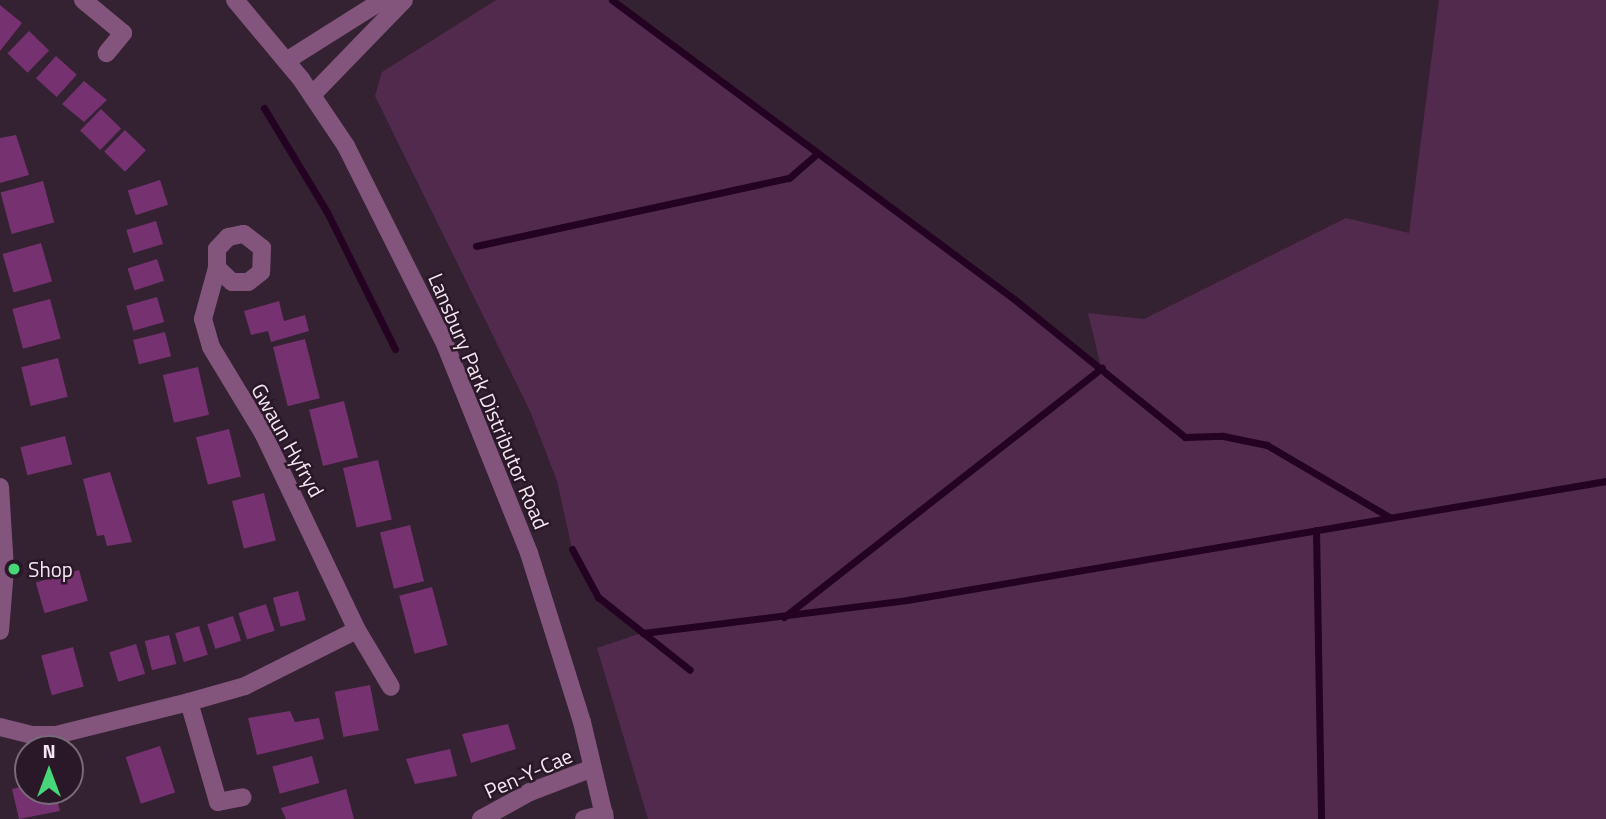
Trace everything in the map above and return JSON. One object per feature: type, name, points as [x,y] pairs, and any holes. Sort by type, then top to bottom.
[{"type":"street","points":[[83,0],[123,33],[107,53]]},
{"type":"street","name":"Lansbury Park Distributor Road","points":[[235,0],[312,95],[362,175],[445,344],[529,553],[605,817]]},
{"type":"street","points":[[286,61],[383,0]]},
{"type":"street","points":[[312,95],[404,0]]},
{"type":"street","name":"Gwaun Hyfryd","points":[[217,268],[203,319],[211,347],[263,433],[357,630],[391,687]]},
{"type":"street","points":[[0,487],[5,569],[0,631]]},
{"type":"street","points":[[0,727],[31,735],[56,735],[189,702],[245,686],[357,630]]},
{"type":"street","points":[[189,702],[218,802],[243,797]]},
{"type":"street","name":"Pen-Y-Cae","points":[[481,819],[530,792],[593,768]]},
{"type":"street","points":[[584,819],[605,817]]},
{"type":"shaded area","points":[[496,0],[612,0],[1101,367],[1088,313],[1144,319],[1346,218],[1409,233],[1439,0],[1606,0],[1606,819],[648,819],[597,648],[642,633],[598,597],[572,549],[557,481],[530,411],[375,96],[382,72]]},
{"type":"building","points":[[0,5],[22,23],[0,51]]},
{"type":"building","points":[[29,31],[49,50],[28,73],[7,53]]},
{"type":"building","points":[[56,56],[77,75],[57,97],[36,78]]},
{"type":"building","points":[[84,81],[107,100],[84,122],[62,104]]},
{"type":"building","points":[[101,109],[121,128],[100,150],[80,131]]},
{"type":"building","points":[[125,130],[146,150],[125,172],[104,152]]},
{"type":"building","points":[[16,135],[29,175],[0,183],[0,138]]},
{"type":"building","points":[[160,180],[168,205],[136,215],[128,191]]},
{"type":"building","points":[[43,181],[54,223],[12,234],[0,192]]},
{"type":"building","points":[[156,221],[163,244],[133,253],[126,230]]},
{"type":"building","points":[[41,243],[52,281],[14,292],[3,254]]},
{"type":"building","points":[[157,259],[164,281],[135,290],[128,269]]},
{"type":"building","points":[[157,297],[164,322],[133,331],[126,306]]},
{"type":"building","points":[[50,299],[61,339],[23,349],[12,309]]},
{"type":"building","points":[[279,301],[284,321],[305,315],[309,331],[271,342],[268,331],[251,335],[244,311]]},
{"type":"building","points":[[165,332],[171,356],[139,364],[133,340]]},
{"type":"building","points":[[305,339],[320,398],[288,406],[273,347]]},
{"type":"building","points":[[58,358],[68,397],[31,406],[21,367]]},
{"type":"building","points":[[198,367],[209,415],[174,423],[163,375]]},
{"type":"building","points":[[344,401],[358,457],[323,466],[309,410]]},
{"type":"building","points":[[229,429],[241,477],[208,485],[196,437]]},
{"type":"building","points":[[65,436],[72,464],[27,475],[20,447]]},
{"type":"building","points":[[378,460],[392,519],[357,528],[343,468]]},
{"type":"building","points":[[110,472],[132,542],[107,546],[104,535],[97,536],[83,479]]},
{"type":"building","points":[[264,493],[276,541],[244,549],[232,501]]},
{"type":"building","points":[[410,525],[424,581],[394,589],[380,532]]},
{"type":"building","points":[[79,570],[88,601],[45,613],[36,582]]},
{"type":"building","points":[[432,587],[448,645],[415,654],[399,596]]},
{"type":"building","points":[[298,591],[306,620],[281,627],[273,598]]},
{"type":"building","points":[[266,604],[275,631],[247,640],[238,613]]},
{"type":"building","points":[[233,616],[241,641],[215,649],[207,624]]},
{"type":"building","points":[[199,626],[208,655],[184,662],[175,633]]},
{"type":"building","points":[[169,635],[176,664],[152,670],[145,641]]},
{"type":"building","points":[[136,644],[145,674],[118,682],[109,652]]},
{"type":"building","points":[[73,647],[84,687],[52,695],[41,656]]},
{"type":"building","points":[[370,685],[379,730],[343,737],[335,692]]},
{"type":"building","points":[[290,711],[295,722],[319,718],[324,739],[257,755],[248,718]]},
{"type":"building","points":[[508,724],[516,749],[471,763],[462,734]]},
{"type":"building","points":[[160,746],[175,793],[141,804],[126,757]]},
{"type":"building","points":[[450,749],[457,776],[415,784],[406,759]]},
{"type":"building","points":[[312,756],[319,783],[280,794],[272,767]]},
{"type":"building","points":[[346,789],[354,819],[286,819],[281,808]]},
{"type":"building","points":[[16,805],[58,805],[60,811],[19,819]]},
{"type":"waterway","points":[[612,0],[1014,299],[1185,437],[1223,436],[1267,445],[1389,517]]},
{"type":"waterway","points":[[264,108],[327,212],[395,349]]},
{"type":"waterway","points":[[476,246],[789,178],[818,153]]},
{"type":"waterway","points":[[784,617],[1102,368]]},
{"type":"waterway","points":[[643,633],[907,600],[1606,481]]},
{"type":"waterway","points":[[1316,530],[1321,819]]},
{"type":"waterway","points":[[572,549],[598,597],[690,670]]},
{"type":"place","name":"Shop","points":[[14,569]]}]
